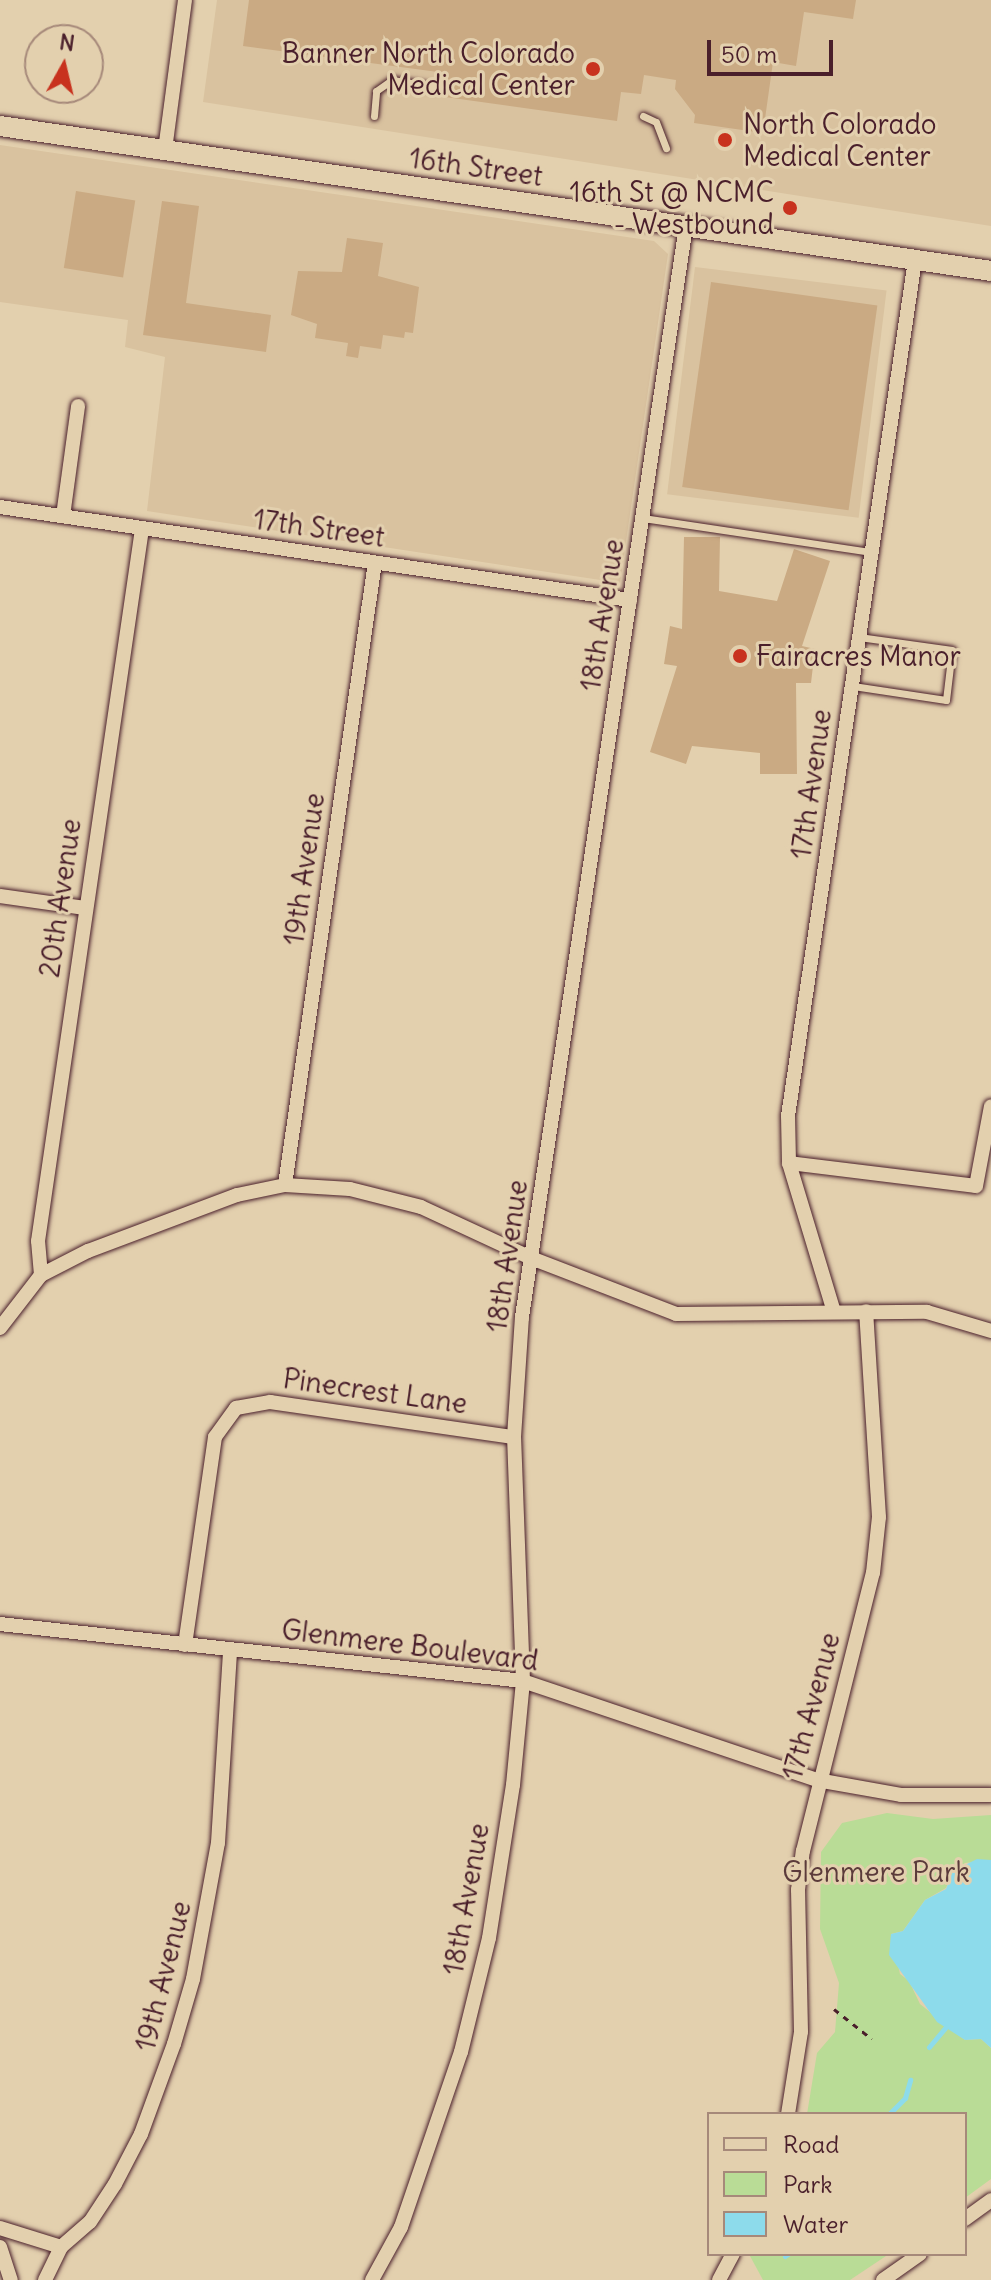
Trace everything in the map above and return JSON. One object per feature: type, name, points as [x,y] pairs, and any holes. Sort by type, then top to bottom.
[{"type":"main road","name":"16th Street","points":[[0,126],[991,271]]},
{"type":"street","points":[[165,150],[185,0]]},
{"type":"street","name":"18th Avenue","points":[[372,2280],[401,2227],[461,2052],[489,1938],[523,1681],[514,1437],[531,1258],[686,226]]},
{"type":"street","name":"17th Avenue","points":[[834,1312],[789,1163],[788,1116],[915,260]]},
{"type":"street","points":[[63,516],[78,406]]},
{"type":"street","name":"17th Street","points":[[0,507],[630,600]]},
{"type":"street","name":"20th Avenue","points":[[41,1275],[38,1241],[142,529]]},
{"type":"street","name":"19th Avenue","points":[[285,1185],[375,562]]},
{"type":"street","points":[[0,896],[85,908]]},
{"type":"street","points":[[789,1163],[976,1186],[991,1106]]},
{"type":"street","points":[[0,1328],[41,1275],[187,1212],[285,1185],[391,1198],[531,1258],[690,1316],[927,1312],[991,1331]]},
{"type":"street","name":"17th Avenue","points":[[788,2112],[801,2032],[798,1890],[817,1780],[873,1573],[879,1517],[866,1311]]},
{"type":"street","name":"Pinecrest Lane","points":[[185,1645],[215,1437],[236,1408],[270,1402],[514,1437]]},
{"type":"street","name":"Glenmere Boulevard","points":[[0,1624],[230,1651],[389,1663],[523,1681],[817,1780],[901,1795],[991,1795]]},
{"type":"street","name":"19th Avenue","points":[[45,2280],[61,2247],[90,2222],[115,2184],[141,2134],[182,2018],[218,1843],[230,1651]]},
{"type":"street","points":[[967,2218],[991,2200]]},
{"type":"street","points":[[0,2228],[61,2247]]},
{"type":"street","points":[[0,2247],[11,2280]]},
{"type":"street","points":[[719,2280],[732,2256]]},
{"type":"street","points":[[883,2280],[917,2256]]},
{"type":"lane","points":[[374,116],[376,91],[392,80],[435,87]]},
{"type":"lane","points":[[643,116],[656,122],[666,148]]},
{"type":"lane","points":[[643,518],[872,552]]},
{"type":"lane","points":[[852,686],[946,700],[952,650],[859,637]]},
{"type":"path","points":[[834,2009],[872,2039]]},
{"type":"shaded area","name":"North Colorado Medical Center","points":[[217,0],[991,0],[991,226],[203,102]]},
{"type":"shaded area","points":[[0,145],[654,241],[668,254],[620,583],[147,511],[165,357],[125,347],[128,320],[0,302]]},
{"type":"shaded area","points":[[695,267],[887,291],[859,518],[667,494]]},
{"type":"green space","name":"Glenmere Park","points":[[887,1813],[933,1819],[991,1815],[991,1860],[965,1863],[953,1871],[946,1888],[925,1900],[903,1931],[891,1934],[900,1974],[909,1981],[920,2004],[965,2040],[981,2039],[991,2048],[991,2179],[967,2197],[967,2112],[807,2112],[817,2053],[835,2032],[839,1983],[820,1929],[821,1852],[842,1823]]},
{"type":"green space","points":[[750,2256],[886,2256],[850,2280],[763,2280]]},
{"type":"water","points":[[977,1859],[991,1860],[991,2048],[981,2039],[965,2040],[937,2022],[889,1955],[891,1934],[903,1931],[925,1900],[946,1889],[953,1871]]},
{"type":"building","name":"Banner North Colorado Medical Center","points":[[249,0],[856,0],[853,19],[804,12],[796,66],[773,62],[763,133],[694,123],[695,115],[675,89],[676,80],[644,75],[641,94],[621,92],[617,121],[438,96],[438,72],[243,46]]},
{"type":"building","points":[[76,191],[135,200],[123,277],[64,268]]},
{"type":"building","points":[[162,201],[199,206],[186,303],[271,315],[266,352],[143,335]]},
{"type":"building","points":[[347,238],[383,243],[378,276],[419,287],[413,333],[405,332],[404,338],[383,335],[381,349],[360,346],[358,358],[346,356],[348,343],[315,338],[317,324],[291,315],[298,271],[342,272]]},
{"type":"building","points":[[711,282],[877,305],[849,510],[682,487]]},
{"type":"building","name":"Fairacres Manor","points":[[684,537],[720,537],[719,591],[777,601],[794,549],[830,561],[802,646],[815,649],[811,683],[796,683],[797,774],[760,774],[760,753],[692,746],[686,764],[650,752],[677,666],[664,664],[670,626],[682,629]]},
{"type":"waterway","points":[[929,2047],[946,2027]]},
{"type":"waterway","points":[[891,2112],[905,2098],[910,2080]]},
{"type":"place","name":"Banner North Colorado Medical Center","points":[[593,69]]},
{"type":"place","name":"North Colorado Medical Center","points":[[725,140]]},
{"type":"place","name":"16th St @ NCMC - Westbound","points":[[790,208]]},
{"type":"place","name":"Fairacres Manor","points":[[740,656]]}]
